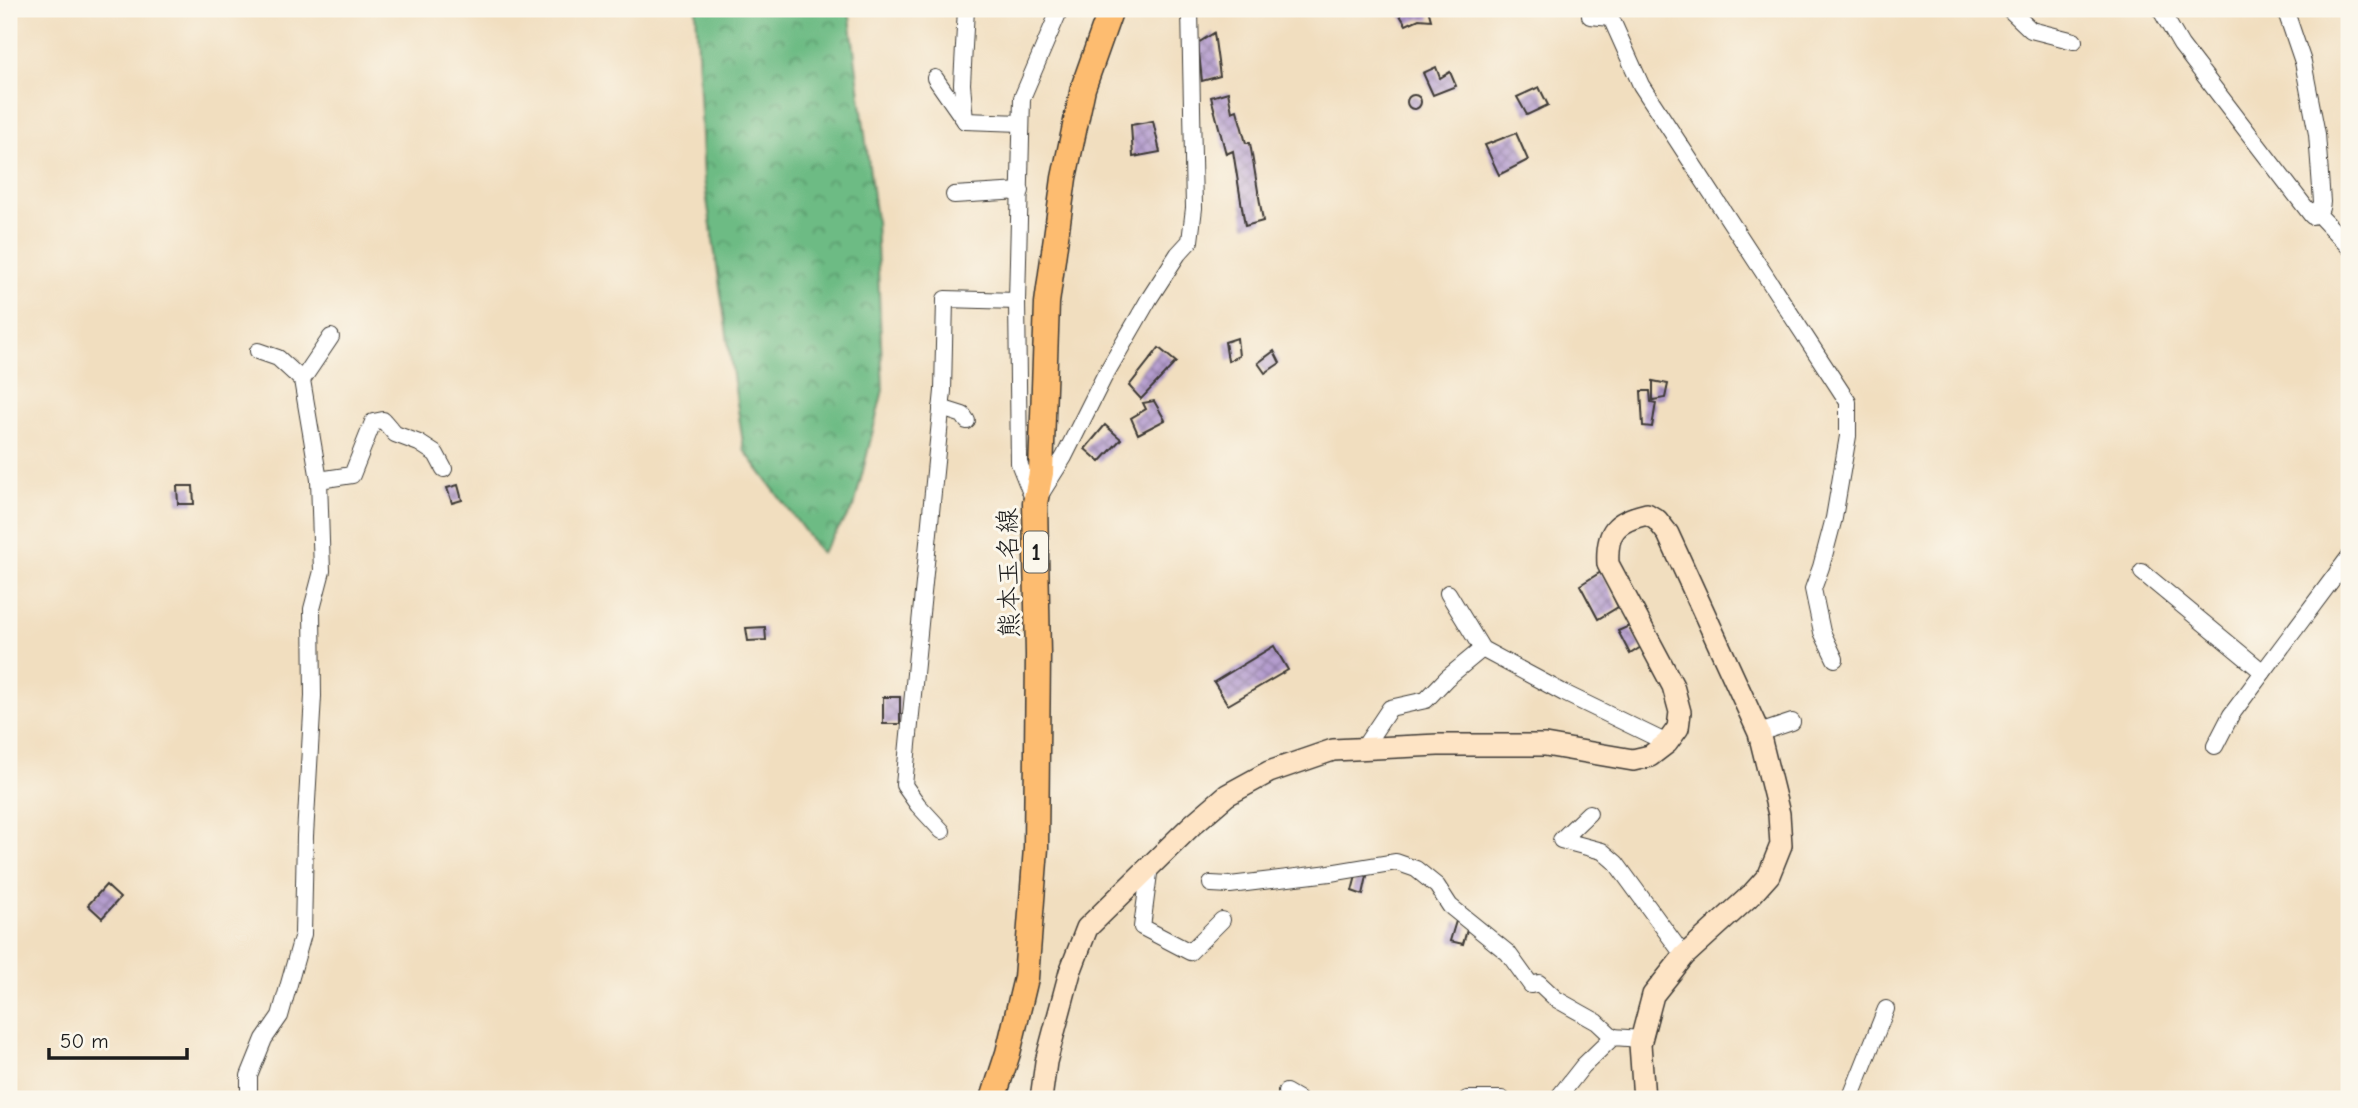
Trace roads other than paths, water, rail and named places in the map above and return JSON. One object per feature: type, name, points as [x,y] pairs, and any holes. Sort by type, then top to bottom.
[{"type":"main road","name":"熊本玉名線","points":[[993,1099],[1008,1053],[1026,978],[1035,861],[1038,654],[1035,503],[1041,473],[1047,303],[1064,178],[1083,88],[1111,9]]},
{"type":"street","points":[[965,121],[962,84],[966,9]]},
{"type":"street","points":[[1035,503],[1019,463],[1017,301],[1022,98],[1060,9]]},
{"type":"street","points":[[1035,503],[1064,457],[1104,377],[1149,299],[1178,254],[1190,241],[1195,208],[1190,9]]},
{"type":"street","points":[[2009,9],[2031,30],[2074,41]]},
{"type":"street","points":[[2160,9],[2180,45],[2312,216],[2321,208],[2322,202],[2317,134],[2303,62],[2285,9]]},
{"type":"street","points":[[1590,16],[1611,18],[1642,85],[1848,402],[1848,436],[1834,518],[1813,589],[1822,632],[1835,659]]},
{"type":"street","points":[[935,78],[965,121]]},
{"type":"street","points":[[965,121],[1021,123]]},
{"type":"street","points":[[954,195],[1021,191]]},
{"type":"street","points":[[2315,211],[2349,247]]},
{"type":"street","points":[[942,831],[904,785],[941,408],[945,299],[1017,301]]},
{"type":"street","points":[[302,380],[331,337]]},
{"type":"street","points":[[249,1099],[249,1076],[264,1039],[280,1016],[303,934],[305,836],[313,696],[312,609],[322,571],[319,480],[302,380],[278,358],[258,351]]},
{"type":"street","points":[[941,408],[963,415],[967,421]]},
{"type":"street","points":[[319,480],[352,475],[373,422],[383,419],[395,434],[419,443],[436,454],[444,469]]},
{"type":"street","points":[[1041,1099],[1046,1062],[1066,985],[1087,928],[1192,825],[1227,795],[1301,759],[1333,750],[1438,745],[1545,745],[1633,760],[1650,756],[1667,743],[1678,728],[1680,712],[1673,686],[1608,564],[1607,547],[1614,529],[1628,518],[1647,514],[1657,520],[1668,534],[1759,733],[1779,814],[1781,845],[1769,875],[1684,956],[1653,995],[1641,1039],[1644,1099]]},
{"type":"street","points":[[2215,746],[2231,715],[2349,557]]},
{"type":"street","points":[[2142,572],[2263,672]]},
{"type":"street","points":[[1448,593],[1482,649],[1667,743]]},
{"type":"street","points":[[1364,747],[1390,708],[1426,700],[1447,678],[1482,649]]},
{"type":"street","points":[[1759,733],[1792,722]]},
{"type":"street","points":[[1589,813],[1561,840],[1602,851],[1616,863],[1684,956]]},
{"type":"street","points":[[1211,884],[1303,877],[1396,862],[1416,869],[1437,886],[1450,906],[1508,953],[1531,985],[1539,983],[1556,999],[1597,1022],[1613,1037],[1641,1039]]},
{"type":"street","points":[[1150,866],[1142,927],[1190,951],[1222,920]]},
{"type":"street","points":[[1850,1099],[1886,1009]]},
{"type":"street","points":[[1557,1099],[1583,1066],[1613,1037]]},
{"type":"street","points":[[1467,1099],[1502,1099]]}]
